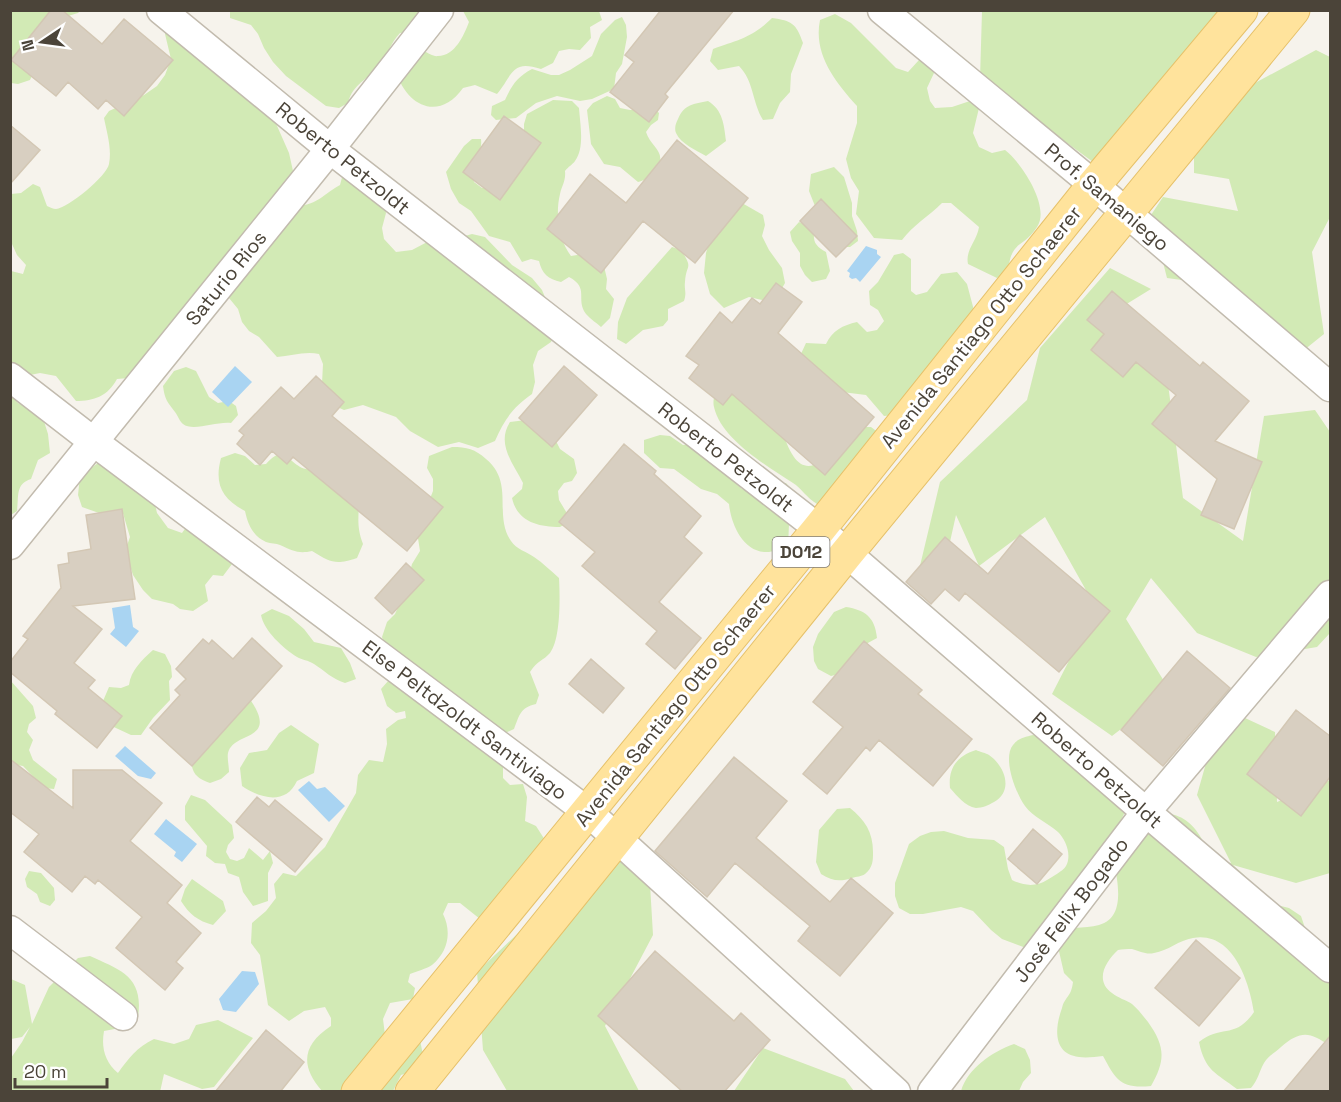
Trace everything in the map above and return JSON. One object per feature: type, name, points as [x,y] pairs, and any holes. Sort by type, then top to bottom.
[{"type":"main road","name":"Avenida Santiago Otto Schaerer","points":[[358,1092],[819,530],[1094,185],[1241,10]]},
{"type":"main road","name":"Avenida Santiago Otto Schaerer","points":[[412,1092],[847,553],[1293,10]]},
{"type":"street","name":"Roberto Petzoldt","points":[[161,10],[330,149],[819,530],[1330,968]]},
{"type":"street","name":"Saturio Rios","points":[[10,545],[330,149],[439,10]]},
{"type":"street","name":"Prof. Samaniego","points":[[882,10],[1094,185],[1330,387]]},
{"type":"street","name":"Else Peltdzoldt Santiviago","points":[[10,377],[588,812],[896,1092]]},
{"type":"street","name":"José Felix Bogado","points":[[932,1092],[1146,812],[1330,595]]},
{"type":"street","points":[[10,930],[123,1016]]},
{"type":"green space","points":[[11,11],[80,11],[58,19],[30,80],[18,84],[11,83]]},
{"type":"green space","points":[[230,11],[424,11],[414,32],[400,33],[375,71],[357,86],[348,103],[339,108],[326,106],[286,76],[273,62],[251,25],[230,18]]},
{"type":"green space","points":[[463,11],[599,11],[602,20],[590,27],[591,38],[580,50],[559,51],[553,63],[541,69],[531,66],[518,68],[510,75],[497,94],[475,85],[463,88],[444,105],[434,107],[415,101],[407,93],[396,71],[424,51],[436,56],[444,55],[454,49],[469,22]]},
{"type":"green space","points":[[982,11],[1229,11],[1217,64],[1164,96],[1108,173],[980,79]]},
{"type":"green space","points":[[835,14],[851,23],[896,68],[908,72],[919,60],[932,62],[934,73],[927,88],[930,101],[935,108],[952,107],[970,101],[979,108],[973,133],[979,147],[992,153],[1005,150],[1026,174],[1037,197],[1040,218],[1032,234],[1012,254],[1008,272],[997,278],[968,264],[968,254],[979,227],[951,203],[942,203],[902,240],[874,238],[856,214],[859,191],[851,178],[846,159],[857,123],[857,106],[828,67],[820,44],[820,20]]},
{"type":"green space","points":[[622,17],[626,25],[627,37],[622,64],[616,73],[614,89],[592,99],[580,101],[557,96],[536,103],[516,118],[496,120],[491,115],[492,106],[505,100],[522,75],[532,69],[551,75],[559,75],[570,70],[592,56],[601,34],[615,20]]},
{"type":"green space","points":[[772,18],[792,24],[803,43],[791,74],[790,92],[780,103],[773,119],[763,120],[748,78],[739,66],[718,70],[710,61],[713,49],[751,34]]},
{"type":"green space","points":[[169,21],[274,119],[289,153],[293,171],[281,196],[292,207],[318,200],[340,185],[345,166],[381,194],[386,213],[382,228],[384,239],[396,252],[412,250],[431,240],[447,241],[472,234],[485,237],[512,265],[532,278],[542,290],[552,314],[555,332],[551,342],[538,351],[533,365],[535,382],[532,394],[510,415],[495,441],[478,448],[459,442],[438,447],[410,431],[396,417],[363,405],[344,410],[335,406],[322,383],[323,364],[319,354],[303,353],[277,357],[259,337],[249,331],[242,322],[238,309],[229,298],[216,301],[129,378],[117,379],[109,390],[95,399],[76,401],[56,376],[40,373],[30,375],[11,364],[11,271],[23,274],[26,265],[17,255],[12,244],[11,194],[21,193],[33,184],[40,187],[47,206],[56,209],[78,197],[102,176],[110,158],[104,118],[109,111],[144,95],[157,86],[165,75],[171,59],[165,34]]},
{"type":"green space","points":[[1316,50],[1330,57],[1330,217],[1312,252],[1324,334],[1283,367],[1204,283],[1167,278],[1151,215],[1163,197],[1238,211],[1229,179],[1194,173],[1194,116]]},
{"type":"green space","points":[[607,96],[615,99],[620,108],[630,110],[654,108],[659,113],[658,120],[646,132],[660,155],[660,160],[649,177],[638,182],[620,167],[604,164],[591,144],[587,110],[593,103]]},
{"type":"green space","points":[[553,100],[572,101],[579,108],[580,149],[575,161],[565,171],[558,219],[561,235],[571,256],[589,253],[603,262],[607,279],[606,289],[614,299],[610,318],[601,327],[583,309],[581,290],[575,281],[569,277],[561,282],[552,279],[544,273],[539,261],[531,259],[522,262],[510,242],[489,236],[471,211],[459,203],[451,189],[446,172],[464,146],[472,139],[481,139],[474,170],[474,182],[482,188],[500,187],[524,162],[524,124],[527,114]]},
{"type":"green space","points":[[708,101],[720,113],[726,141],[706,156],[681,140],[675,127],[683,110],[694,104]]},
{"type":"green space","points":[[834,167],[844,177],[852,203],[852,216],[858,241],[850,247],[840,247],[815,206],[809,191],[811,174]]},
{"type":"green space","points":[[742,203],[763,215],[765,225],[762,236],[782,268],[785,283],[778,295],[771,300],[749,297],[724,308],[710,294],[704,273],[706,253],[710,240]]},
{"type":"green space","points":[[799,222],[814,231],[816,244],[826,252],[830,271],[826,279],[812,282],[800,266],[800,253],[792,241],[790,232]]},
{"type":"green space","points":[[672,247],[681,250],[688,264],[684,301],[668,309],[668,320],[663,326],[643,330],[626,344],[617,339],[618,322],[627,298]]},
{"type":"green space","points":[[903,253],[911,259],[911,291],[916,295],[927,292],[941,274],[957,272],[967,284],[976,318],[897,415],[884,416],[866,395],[842,392],[800,356],[806,343],[826,344],[838,329],[847,325],[857,322],[867,332],[877,330],[884,321],[878,310],[870,305],[869,291],[878,282],[894,255]]},
{"type":"green space","points":[[1110,268],[1151,289],[1112,313],[1168,384],[1183,498],[1243,541],[1264,416],[1315,410],[1330,432],[1330,633],[1317,647],[1256,657],[1197,633],[1151,578],[1126,619],[1170,691],[1112,736],[1052,694],[1096,608],[1045,517],[979,566],[956,515],[945,564],[919,570],[940,482],[1027,400],[1040,348]]},
{"type":"green space","points":[[186,367],[196,371],[209,397],[218,403],[229,401],[236,406],[238,415],[231,423],[193,427],[181,422],[167,400],[163,386],[174,371]]},
{"type":"green space","points":[[718,384],[780,423],[788,446],[796,459],[804,465],[814,465],[824,460],[860,427],[871,427],[879,433],[828,502],[817,504],[796,485],[735,441],[718,419],[714,395]]},
{"type":"green space","points":[[10,393],[18,403],[42,415],[48,434],[50,453],[38,460],[31,479],[22,484],[17,511],[11,515]]},
{"type":"green space","points":[[526,420],[553,435],[560,449],[574,459],[577,473],[572,481],[564,483],[558,491],[559,500],[568,515],[567,523],[560,527],[544,526],[529,521],[518,512],[512,498],[522,489],[523,483],[505,446],[506,430],[510,422]]},
{"type":"green space","points":[[660,435],[670,436],[683,445],[693,444],[742,489],[756,493],[770,483],[786,483],[795,494],[789,524],[788,547],[769,552],[752,548],[740,537],[729,504],[717,494],[701,489],[674,469],[660,468],[644,453],[644,440]]},
{"type":"green space","points":[[452,447],[474,451],[495,468],[502,489],[506,531],[511,541],[559,578],[559,617],[554,646],[550,653],[530,672],[539,695],[536,704],[524,710],[514,729],[501,735],[386,650],[382,637],[387,622],[395,614],[404,594],[412,564],[420,551],[417,532],[433,491],[433,479],[427,468],[429,456]]},
{"type":"green space","points":[[235,453],[245,456],[255,465],[266,464],[273,457],[283,454],[306,469],[330,468],[359,498],[359,526],[363,544],[357,558],[334,562],[312,551],[296,551],[266,542],[258,537],[245,511],[225,496],[219,483],[221,458]]},
{"type":"green space","points":[[105,458],[154,500],[157,513],[168,528],[182,533],[194,516],[232,550],[232,564],[223,576],[213,575],[205,585],[208,601],[193,611],[152,599],[143,590],[133,575],[125,551],[130,537],[122,510],[99,513],[82,507],[78,495],[80,476]]},
{"type":"green space","points":[[846,607],[859,610],[868,616],[874,625],[877,638],[866,644],[843,673],[831,676],[818,669],[814,661],[813,647],[818,634],[834,612]]},
{"type":"green space","points":[[272,609],[289,616],[304,629],[314,642],[341,648],[356,679],[345,683],[340,681],[286,649],[270,633],[263,621],[261,615]]},
{"type":"green space","points":[[153,650],[165,654],[171,666],[170,700],[141,735],[131,735],[103,722],[100,708],[109,687],[121,688],[129,685],[135,670]]},
{"type":"green space","points":[[10,680],[33,706],[36,718],[29,724],[27,732],[33,740],[29,750],[33,760],[57,779],[54,789],[44,788],[23,766],[11,764]]},
{"type":"green space","points":[[389,680],[498,759],[503,767],[503,778],[510,785],[523,784],[527,797],[525,821],[536,826],[545,840],[480,919],[460,903],[448,903],[443,914],[448,935],[442,954],[432,965],[410,974],[408,982],[415,988],[413,999],[390,1003],[383,1019],[385,1035],[420,1040],[423,1055],[416,1070],[401,1075],[393,1091],[322,1091],[310,1073],[307,1056],[314,1041],[331,1026],[331,1018],[325,1007],[304,1011],[289,1021],[268,1005],[260,955],[251,943],[252,923],[276,898],[274,884],[283,873],[296,876],[325,847],[356,793],[358,775],[369,760],[383,762],[387,744],[386,729],[398,720],[406,718],[405,711],[396,713],[387,706],[381,689]]},
{"type":"green space","points":[[244,691],[260,720],[259,728],[232,746],[228,753],[229,772],[221,779],[210,783],[195,774],[190,749]]},
{"type":"green space","points":[[1245,718],[1275,732],[1277,802],[1330,780],[1330,873],[1296,883],[1233,865],[1277,905],[1289,908],[1301,916],[1309,940],[1330,962],[1330,1046],[1311,1036],[1294,1038],[1266,1060],[1251,1088],[1237,1089],[1212,1070],[1201,1052],[1199,1042],[1214,1034],[1240,1026],[1254,1012],[1243,973],[1229,950],[1219,942],[1207,938],[1193,938],[1159,952],[1118,950],[1106,965],[1104,982],[1112,993],[1132,1004],[1148,1022],[1158,1038],[1162,1053],[1156,1077],[1151,1086],[1126,1084],[1116,1077],[1103,1056],[1070,1055],[1060,1045],[1058,1023],[1063,1004],[1071,991],[1073,982],[1064,973],[1058,947],[1075,928],[1099,925],[1113,916],[1118,900],[1115,866],[1166,813],[1179,816],[1192,826],[1200,835],[1211,856],[1231,863],[1197,795],[1212,742]]},
{"type":"green space","points":[[291,725],[319,744],[314,773],[297,781],[292,789],[280,797],[257,794],[242,786],[240,768],[249,753],[267,750],[279,733]]},
{"type":"green space","points":[[1033,735],[1065,743],[1098,756],[1117,767],[1138,786],[1113,836],[1026,948],[1002,939],[973,911],[961,907],[923,914],[910,914],[899,908],[895,896],[895,883],[909,844],[931,832],[944,831],[968,838],[994,840],[1004,847],[1012,880],[1021,884],[1039,884],[1065,868],[1068,857],[1063,839],[1058,832],[1025,806],[1012,776],[1009,758],[1013,745],[1019,739]]},
{"type":"green space","points":[[976,750],[988,754],[995,760],[1003,772],[1005,785],[1004,792],[994,802],[976,808],[958,797],[950,788],[950,781],[952,769],[959,759]]},
{"type":"green space","points":[[191,795],[205,800],[232,825],[234,838],[226,852],[230,859],[237,861],[244,858],[249,848],[263,860],[270,851],[273,863],[268,873],[268,901],[253,906],[243,892],[239,877],[228,873],[225,864],[215,863],[206,856],[207,846],[185,820],[185,806]]},
{"type":"green space","points":[[850,808],[860,817],[870,832],[873,845],[872,864],[862,876],[836,880],[821,874],[816,862],[819,830],[837,809]]},
{"type":"green space","points":[[621,860],[650,884],[653,935],[605,1026],[639,1091],[507,1091],[483,1050],[477,972],[584,871]]},
{"type":"green space","points":[[29,871],[41,873],[54,888],[55,900],[50,906],[40,902],[37,894],[27,887],[25,879]]},
{"type":"green space","points":[[192,879],[223,901],[226,911],[213,925],[194,916],[181,901]]},
{"type":"green space","points":[[90,956],[128,977],[137,993],[138,1017],[120,1028],[104,1031],[105,1054],[118,1073],[133,1054],[148,1042],[154,1039],[174,1044],[189,1039],[196,1025],[218,1020],[253,1038],[214,1087],[202,1089],[164,1074],[160,1092],[11,1091],[11,1058],[30,1027],[22,1037],[11,1039],[11,979],[25,985],[32,1024],[49,987],[78,958]]},
{"type":"green space","points":[[1014,1044],[1025,1049],[1030,1060],[1031,1073],[1019,1091],[961,1091],[975,1068],[997,1051]]},
{"type":"green space","points":[[763,1048],[845,1079],[854,1091],[734,1091]]},
{"type":"water","points":[[866,246],[877,250],[877,254],[881,257],[860,282],[856,278],[849,277],[850,273],[847,271]]},
{"type":"water","points":[[235,366],[252,382],[228,407],[212,392]]},
{"type":"water","points":[[130,605],[133,627],[139,631],[126,647],[110,634],[115,628],[112,608]]},
{"type":"water","points":[[125,746],[156,773],[151,779],[138,776],[115,756]]},
{"type":"water","points":[[309,781],[317,789],[325,787],[345,806],[329,822],[298,790]]},
{"type":"water","points":[[166,819],[197,844],[182,862],[174,856],[176,852],[154,834]]},
{"type":"water","points":[[242,971],[255,972],[259,984],[236,1012],[223,1010],[219,999]]},
{"type":"building","points":[[51,10],[62,10],[102,44],[124,19],[173,60],[124,116],[106,100],[98,109],[68,82],[56,96],[11,60]]},
{"type":"building","points":[[661,10],[734,10],[665,94],[668,97],[649,122],[610,92],[634,62],[625,55]]},
{"type":"building","points":[[504,116],[541,143],[500,200],[463,172]]},
{"type":"building","points":[[10,125],[40,150],[10,184]]},
{"type":"building","points":[[677,140],[748,198],[695,263],[643,221],[601,273],[547,229],[590,174],[626,203]]},
{"type":"building","points":[[821,199],[857,236],[836,257],[800,221]]},
{"type":"building","points":[[776,283],[802,302],[778,333],[874,417],[825,475],[732,394],[723,405],[689,378],[699,365],[686,356],[720,312],[732,323],[752,298],[760,304]]},
{"type":"building","points":[[1112,291],[1200,366],[1203,362],[1249,401],[1215,441],[1262,462],[1234,529],[1201,515],[1217,479],[1152,424],[1176,395],[1136,362],[1123,377],[1091,350],[1104,334],[1087,320]]},
{"type":"building","points":[[564,366],[597,395],[552,447],[519,418]]},
{"type":"building","points":[[316,376],[344,402],[332,416],[443,507],[407,551],[293,457],[287,464],[272,451],[260,465],[237,444],[244,435],[239,431],[281,387],[294,399]]},
{"type":"building","points":[[624,444],[656,471],[654,474],[701,516],[684,537],[702,553],[659,602],[701,638],[675,669],[646,644],[657,631],[582,566],[595,552],[559,522]]},
{"type":"building","points":[[122,509],[135,599],[73,606],[102,629],[74,663],[95,680],[88,688],[122,716],[97,748],[55,714],[57,711],[10,672],[10,662],[28,639],[23,636],[61,588],[58,565],[69,563],[68,553],[91,549],[86,515]]},
{"type":"building","points":[[1020,535],[1110,611],[1059,672],[965,593],[959,601],[945,589],[931,604],[906,582],[945,537],[988,574]]},
{"type":"building","points":[[406,563],[424,580],[392,614],[375,598]]},
{"type":"building","points":[[252,638],[282,666],[192,766],[150,728],[180,695],[175,690],[186,679],[176,669],[203,639],[209,644],[212,640],[233,659]]},
{"type":"building","points":[[864,641],[922,690],[918,694],[972,739],[933,786],[879,740],[870,751],[866,747],[827,794],[803,774],[843,727],[813,702]]},
{"type":"building","points":[[1187,651],[1230,688],[1163,766],[1121,730]]},
{"type":"building","points":[[591,659],[624,688],[603,713],[569,684]]},
{"type":"building","points":[[1296,710],[1330,736],[1330,777],[1301,816],[1247,774]]},
{"type":"building","points":[[734,757],[787,801],[756,838],[830,902],[851,878],[893,913],[840,976],[798,941],[810,926],[735,863],[707,897],[655,851]]},
{"type":"building","points":[[10,759],[73,808],[73,770],[122,770],[162,803],[130,841],[182,885],[167,903],[201,933],[176,962],[183,968],[165,990],[116,948],[142,917],[98,880],[95,884],[85,876],[72,892],[24,852],[39,834],[10,812]]},
{"type":"building","points":[[257,797],[269,807],[275,800],[322,839],[295,872],[236,822]]},
{"type":"building","points":[[1033,829],[1062,854],[1037,884],[1008,859]]},
{"type":"building","points":[[1196,940],[1240,978],[1199,1026],[1155,988]]},
{"type":"building","points":[[655,951],[734,1021],[741,1013],[770,1040],[724,1092],[683,1092],[598,1016]]},
{"type":"building","points":[[266,1030],[304,1062],[280,1092],[215,1092]]},
{"type":"building","points":[[1330,1036],[1330,1092],[1283,1092]]}]
